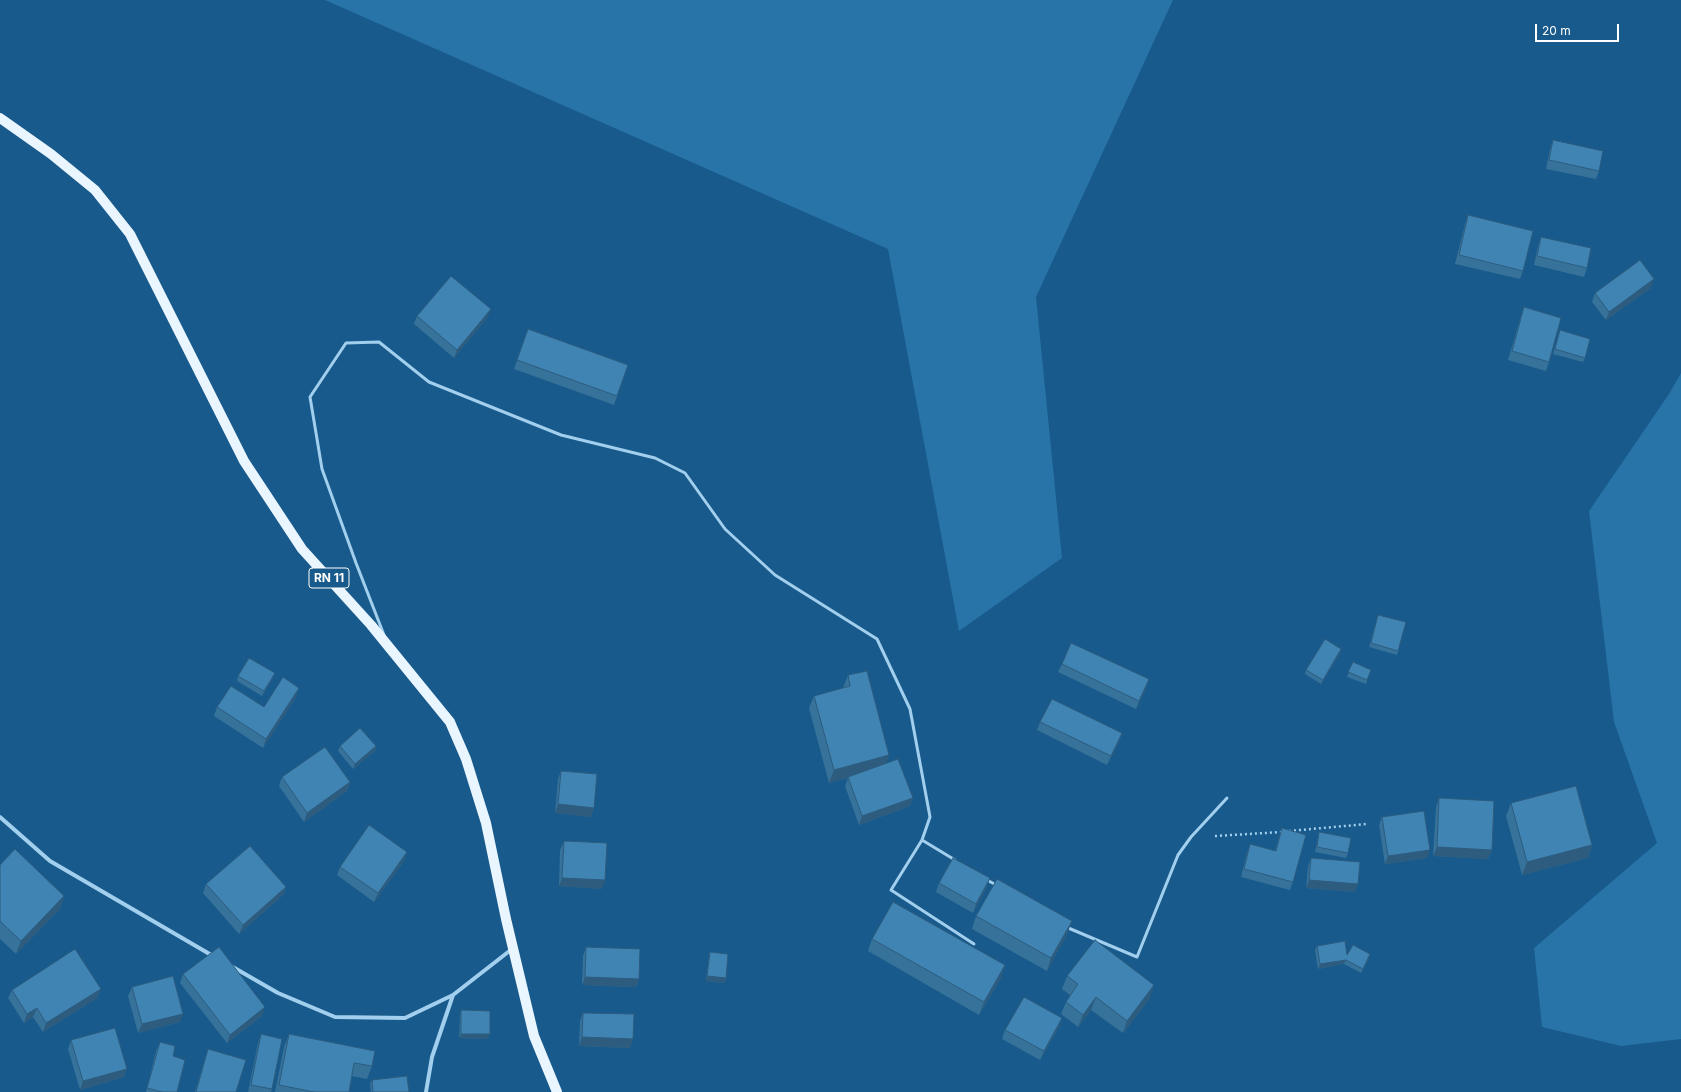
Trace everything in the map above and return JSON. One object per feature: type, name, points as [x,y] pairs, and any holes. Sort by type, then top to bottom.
[{"type":"main road","name":"RN 11","points":[[0,118],[51,154],[95,190],[130,234],[244,461],[302,549],[372,624],[450,722],[466,759],[486,823],[534,1036],[557,1092]]},
{"type":"street","points":[[0,817],[50,861],[217,958]]},
{"type":"street","points":[[224,962],[278,993],[334,1017],[405,1018],[453,995],[513,948]]},
{"type":"street","points":[[426,1092],[432,1057],[453,995]]},
{"type":"lane","points":[[389,646],[356,563],[322,469],[310,397],[346,343],[379,342],[429,382],[561,435],[655,458],[685,473],[725,529],[776,575],[877,639],[910,709],[930,817],[922,840],[892,890],[974,944]]},
{"type":"lane","points":[[1060,923],[1137,957],[1178,855],[1191,837],[1227,798]]},
{"type":"lane","points":[[922,840],[961,864]]},
{"type":"lane","points":[[981,876],[1001,888]]},
{"type":"path","points":[[1191,837],[1304,830],[1366,824]]},
{"type":"shaded area","points":[[325,0],[1173,0],[1036,297],[1062,558],[959,631],[888,249]]},
{"type":"shaded area","points":[[1681,373],[1681,1039],[1621,1046],[1542,1027],[1534,948],[1657,843],[1614,722],[1589,511],[1669,394]]},
{"type":"building","points":[[1553,140],[1603,151],[1599,171],[1549,160]]},
{"type":"building","points":[[1468,215],[1533,231],[1523,271],[1459,255]]},
{"type":"building","points":[[1541,237],[1591,248],[1587,268],[1537,256]]},
{"type":"building","points":[[1640,260],[1654,279],[1609,312],[1595,293]]},
{"type":"building","points":[[451,276],[491,309],[457,350],[417,316]]},
{"type":"building","points":[[1524,307],[1561,318],[1549,362],[1512,351]]},
{"type":"building","points":[[528,329],[628,365],[617,396],[517,360]]},
{"type":"building","points":[[1560,330],[1590,339],[1585,358],[1555,349]]},
{"type":"building","points":[[1378,615],[1406,622],[1398,651],[1371,643]]},
{"type":"building","points":[[1325,639],[1341,649],[1323,680],[1306,670]]},
{"type":"building","points":[[1071,643],[1149,679],[1139,701],[1062,664]]},
{"type":"building","points":[[249,658],[275,673],[264,691],[238,676]]},
{"type":"building","points":[[1353,662],[1371,670],[1367,680],[1348,672]]},
{"type":"building","points":[[867,671],[889,755],[834,770],[814,696],[850,686],[848,675]]},
{"type":"building","points":[[283,677],[299,688],[266,739],[217,707],[231,686],[264,707]]},
{"type":"building","points":[[1052,699],[1122,733],[1111,756],[1040,722]]},
{"type":"building","points":[[360,728],[376,746],[355,764],[340,746]]},
{"type":"building","points":[[325,747],[350,782],[307,813],[282,777]]},
{"type":"building","points":[[898,759],[913,798],[862,816],[848,777]]},
{"type":"building","points":[[561,771],[597,774],[594,808],[558,804]]},
{"type":"building","points":[[1576,786],[1592,845],[1527,862],[1511,803]]},
{"type":"building","points":[[1439,798],[1494,801],[1492,850],[1437,847]]},
{"type":"building","points":[[1424,811],[1430,850],[1388,856],[1382,817]]},
{"type":"building","points":[[369,825],[407,852],[378,893],[340,867]]},
{"type":"building","points":[[1282,828],[1306,835],[1293,882],[1244,869],[1250,844],[1276,851]]},
{"type":"building","points":[[1319,832],[1351,838],[1348,853],[1317,847]]},
{"type":"building","points":[[564,841],[607,843],[605,880],[562,878]]},
{"type":"building","points":[[250,846],[286,887],[243,925],[206,884]]},
{"type":"building","points":[[15,849],[64,896],[21,941],[0,921],[0,865]]},
{"type":"building","points":[[953,858],[990,878],[976,904],[939,883]]},
{"type":"building","points":[[1311,858],[1360,862],[1358,884],[1309,880]]},
{"type":"building","points":[[997,879],[1072,921],[1051,958],[976,916]]},
{"type":"building","points":[[893,902],[1005,965],[984,1002],[872,939]]},
{"type":"building","points":[[1095,940],[1154,985],[1127,1021],[1096,997],[1083,1015],[1066,1002],[1078,984],[1067,976]]},
{"type":"building","points":[[1345,941],[1347,955],[1353,945],[1370,954],[1363,969],[1346,960],[1320,964],[1317,946]]},
{"type":"building","points":[[219,947],[265,1007],[230,1035],[183,974]]},
{"type":"building","points":[[586,947],[640,949],[639,979],[585,977]]},
{"type":"building","points":[[75,949],[101,989],[46,1023],[37,1008],[27,1014],[12,990]]},
{"type":"building","points":[[710,952],[728,954],[726,978],[707,976]]},
{"type":"building","points":[[173,976],[183,1014],[142,1024],[132,987]]},
{"type":"building","points":[[1024,997],[1062,1018],[1044,1051],[1005,1030]]},
{"type":"building","points":[[461,1010],[490,1011],[490,1034],[461,1034]]},
{"type":"building","points":[[583,1013],[634,1014],[633,1039],[582,1037]]},
{"type":"building","points":[[115,1028],[127,1069],[83,1081],[71,1040]]},
{"type":"building","points":[[261,1034],[282,1039],[272,1089],[251,1085]]},
{"type":"building","points":[[289,1034],[375,1051],[372,1066],[354,1063],[349,1092],[314,1092],[279,1085]]},
{"type":"building","points":[[160,1042],[175,1046],[173,1056],[185,1060],[177,1092],[162,1092],[147,1088]]},
{"type":"building","points":[[208,1049],[246,1060],[236,1092],[196,1092]]},
{"type":"building","points":[[407,1076],[409,1092],[373,1092],[372,1080]]}]
